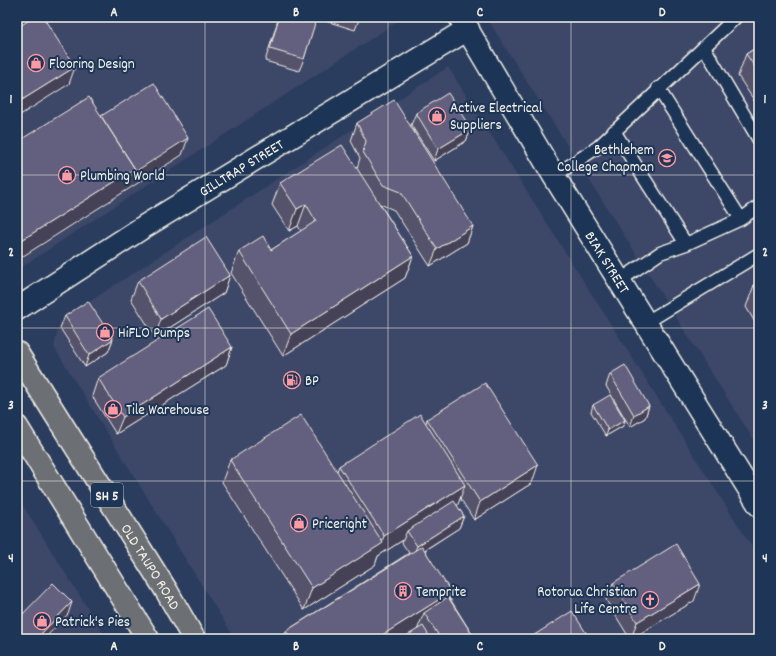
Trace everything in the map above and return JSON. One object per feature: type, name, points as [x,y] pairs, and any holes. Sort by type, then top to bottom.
[{"type":"highway","name":"OLD TAUPO ROAD","points":[[17,353],[158,577],[194,639]]},
{"type":"highway","name":"SH 5","points":[[17,427],[148,639]]},
{"type":"street","name":"BIAK STREET","points":[[464,23],[554,176],[759,505]]},
{"type":"street","name":"GILLTRAP STREET","points":[[17,309],[464,23]]},
{"type":"lane","points":[[554,176],[598,147],[658,88],[736,17]]},
{"type":"lane","points":[[704,47],[759,140]]},
{"type":"lane","points":[[658,88],[742,219]]},
{"type":"lane","points":[[614,131],[686,244]]},
{"type":"lane","points":[[619,281],[660,253],[686,244],[742,219],[759,206]]},
{"type":"lane","points":[[645,323],[759,254]]},
{"type":"shaded area","points":[[17,17],[403,17],[403,18],[17,270]]},
{"type":"shaded area","name":"Bethlehem College Chapman","points":[[486,17],[759,17],[759,448],[691,341]]},
{"type":"shaded area","points":[[448,67],[759,558],[759,639],[235,639],[54,347],[60,321]]},
{"type":"shaded area","points":[[17,496],[107,639],[17,639]]},
{"type":"building","name":"Flooring Design","points":[[34,17],[43,17],[75,67],[17,103],[17,28]]},
{"type":"building","points":[[279,17],[317,17],[304,59],[270,49]]},
{"type":"building","points":[[759,46],[759,73],[746,54]]},
{"type":"building","points":[[154,83],[188,138],[133,173],[135,169],[101,116]]},
{"type":"building","points":[[448,93],[471,129],[438,149],[416,113]]},
{"type":"building","name":"Plumbing World","points":[[89,97],[135,169],[17,243],[17,142]]},
{"type":"building","points":[[394,100],[473,226],[437,249],[401,192],[383,185],[363,152],[366,141],[357,123]]},
{"type":"building","points":[[342,145],[413,256],[291,334],[239,251],[263,236],[271,250],[316,221],[306,204],[297,209],[280,183]]},
{"type":"building","points":[[206,237],[230,275],[161,319],[138,281]]},
{"type":"building","points":[[759,282],[759,294],[754,285]]},
{"type":"building","points":[[88,301],[113,339],[89,355],[65,316]]},
{"type":"building","points":[[208,309],[232,347],[123,417],[98,378]]},
{"type":"building","points":[[625,365],[649,406],[634,415],[610,374]]},
{"type":"building","points":[[485,383],[538,465],[480,502],[427,419]]},
{"type":"building","points":[[610,395],[625,420],[608,430],[593,405]]},
{"type":"building","points":[[420,414],[465,485],[384,536],[339,466]]},
{"type":"building","name":"Priceright","points":[[301,415],[383,543],[312,588],[230,460]]},
{"type":"building","points":[[454,501],[464,516],[417,546],[407,531]]},
{"type":"building","name":"Rotorua Christian Life Centre","points":[[676,544],[700,584],[637,622],[613,583]]},
{"type":"building","points":[[422,546],[451,592],[376,639],[291,639],[286,631]]},
{"type":"building","name":"Patrick's Pies","points":[[53,583],[72,602],[36,639],[17,639],[17,620]]},
{"type":"building","points":[[448,597],[475,639],[441,639],[424,613]]},
{"type":"building","points":[[572,611],[590,639],[528,639]]},
{"type":"building","points":[[423,626],[431,639],[401,639]]},
{"type":"building","points":[[91,634],[97,639],[86,639]]},
{"type":"place","name":"Flooring Design","points":[[36,63]]},
{"type":"place","name":"Active Electrical Suppliers","points":[[437,116]]},
{"type":"place","name":"Bethlehem College Chapman","points":[[667,158]]},
{"type":"place","name":"Plumbing World","points":[[67,175]]},
{"type":"place","name":"HiFLO Pumps","points":[[105,332]]},
{"type":"place","name":"BP","points":[[292,380]]},
{"type":"place","name":"Tile Warehouse","points":[[113,409]]},
{"type":"place","name":"Priceright","points":[[299,523]]},
{"type":"place","name":"Temprite","points":[[403,591]]},
{"type":"place","name":"Rotorua Christian Life Centre","points":[[650,600]]},
{"type":"place","name":"Patrick's Pies","points":[[42,621]]}]
